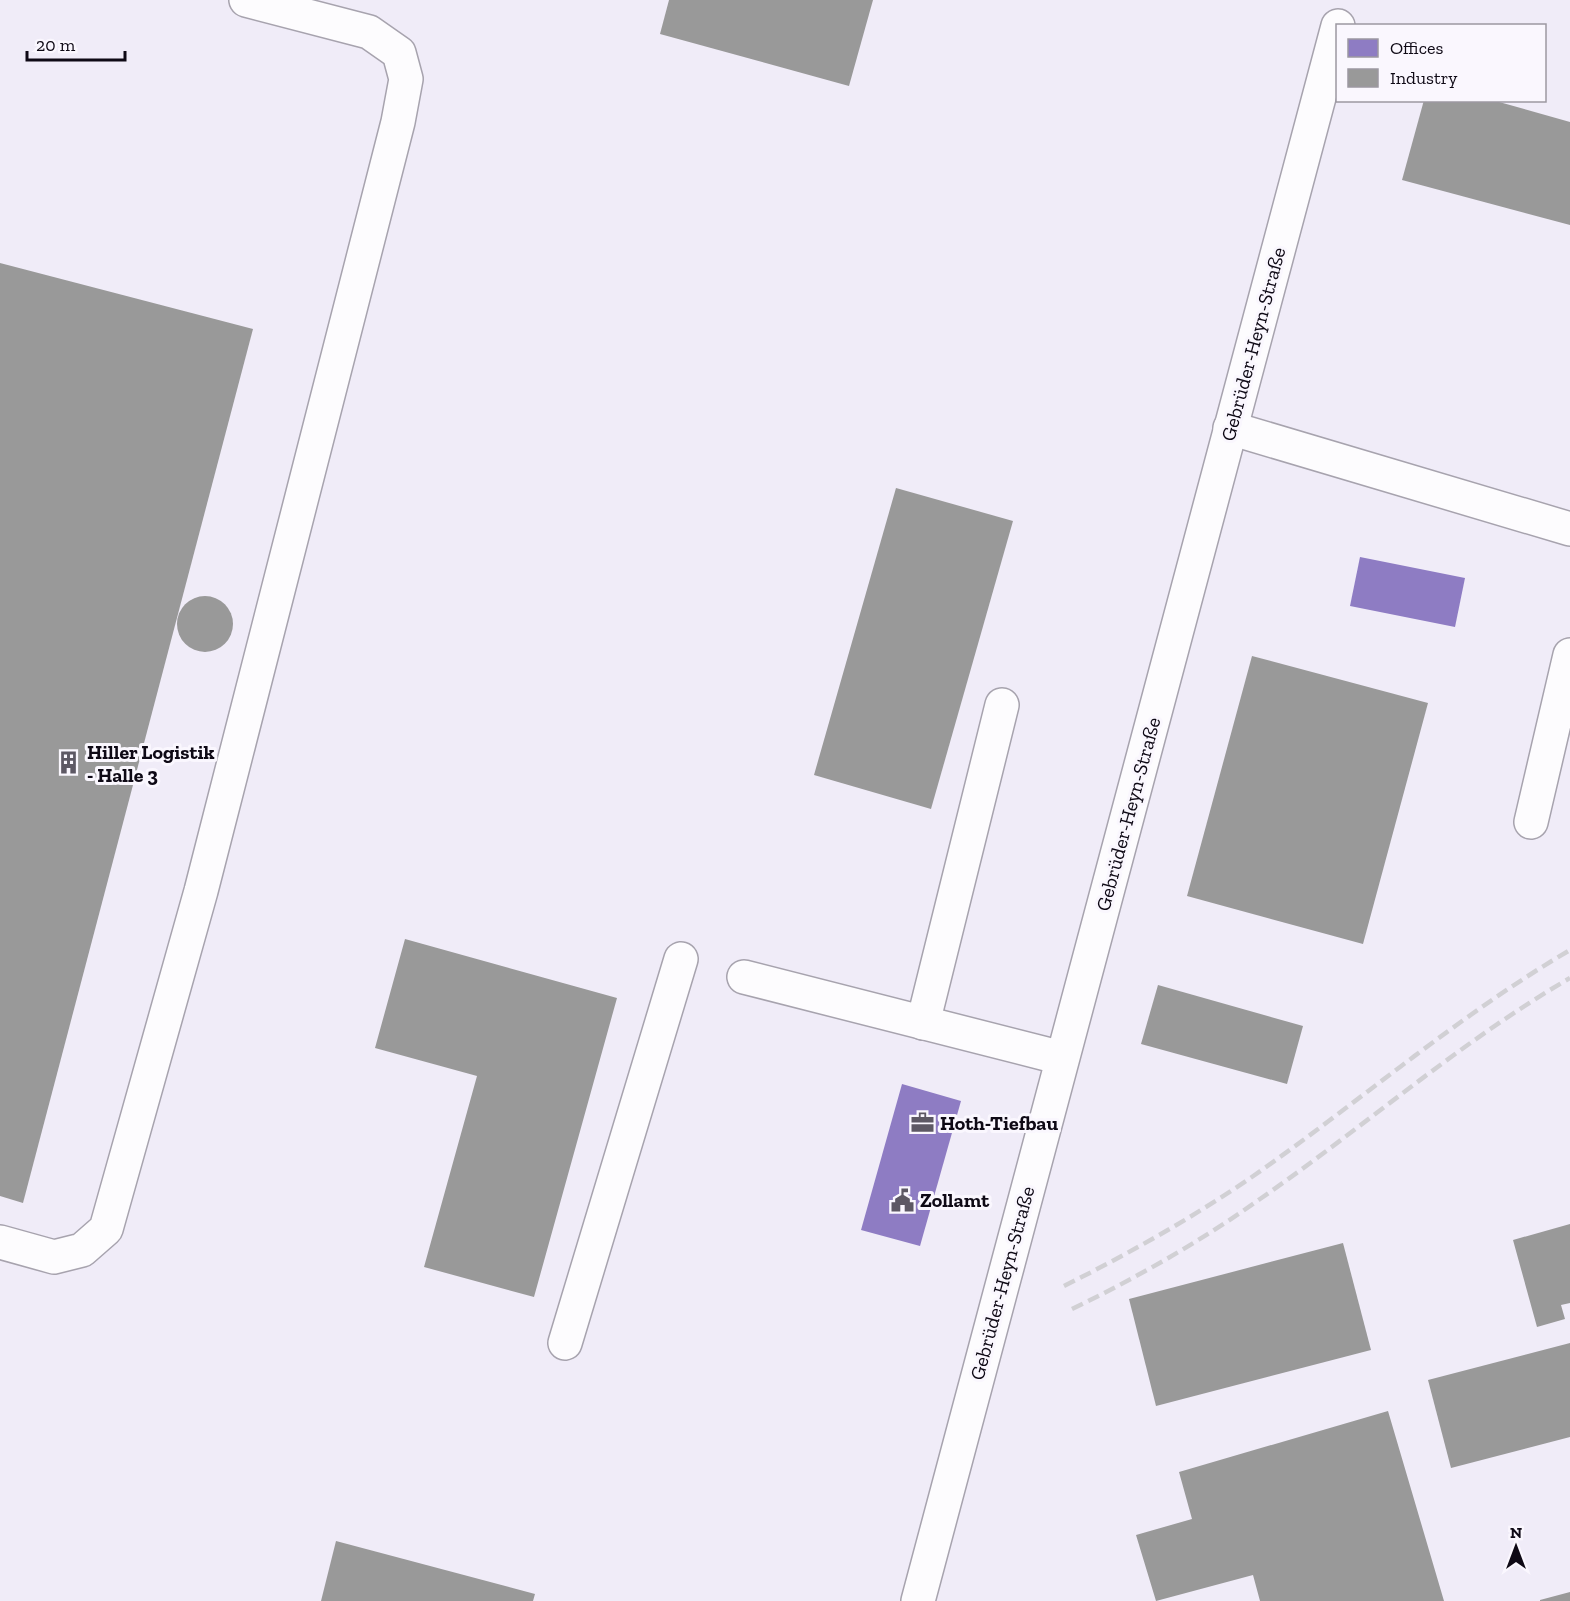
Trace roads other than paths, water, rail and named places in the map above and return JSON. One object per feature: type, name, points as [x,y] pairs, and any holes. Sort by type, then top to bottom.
[{"type":"street","points":[[0,1242],[54,1257],[82,1250],[106,1229],[201,891],[402,100],[406,79],[399,53],[369,32],[246,0]]},
{"type":"street","name":"Gebrüder-Heyn-Straße","points":[[1339,24],[1345,0]]},
{"type":"street","name":"Gebrüder-Heyn-Straße","points":[[918,1601],[1336,33]]},
{"type":"street","points":[[1230,428],[1570,528]]},
{"type":"street","points":[[1531,822],[1570,655]]},
{"type":"street","points":[[923,1023],[1002,705]]},
{"type":"street","points":[[565,1343],[681,959]]},
{"type":"street","points":[[744,977],[1062,1058]]},
{"type":"railway","points":[[1064,1286],[1158,1236],[1249,1179],[1447,1032],[1570,950]]},
{"type":"railway","points":[[1072,1309],[1169,1258],[1238,1214],[1490,1029],[1570,978]]},
{"type":"place","name":"Hiller Logistik - Halle 3","points":[[69,763]]},
{"type":"place","name":"Hoth-Tiefbau","points":[[922,1123]]},
{"type":"place","name":"Zollamt","points":[[902,1200]]}]
